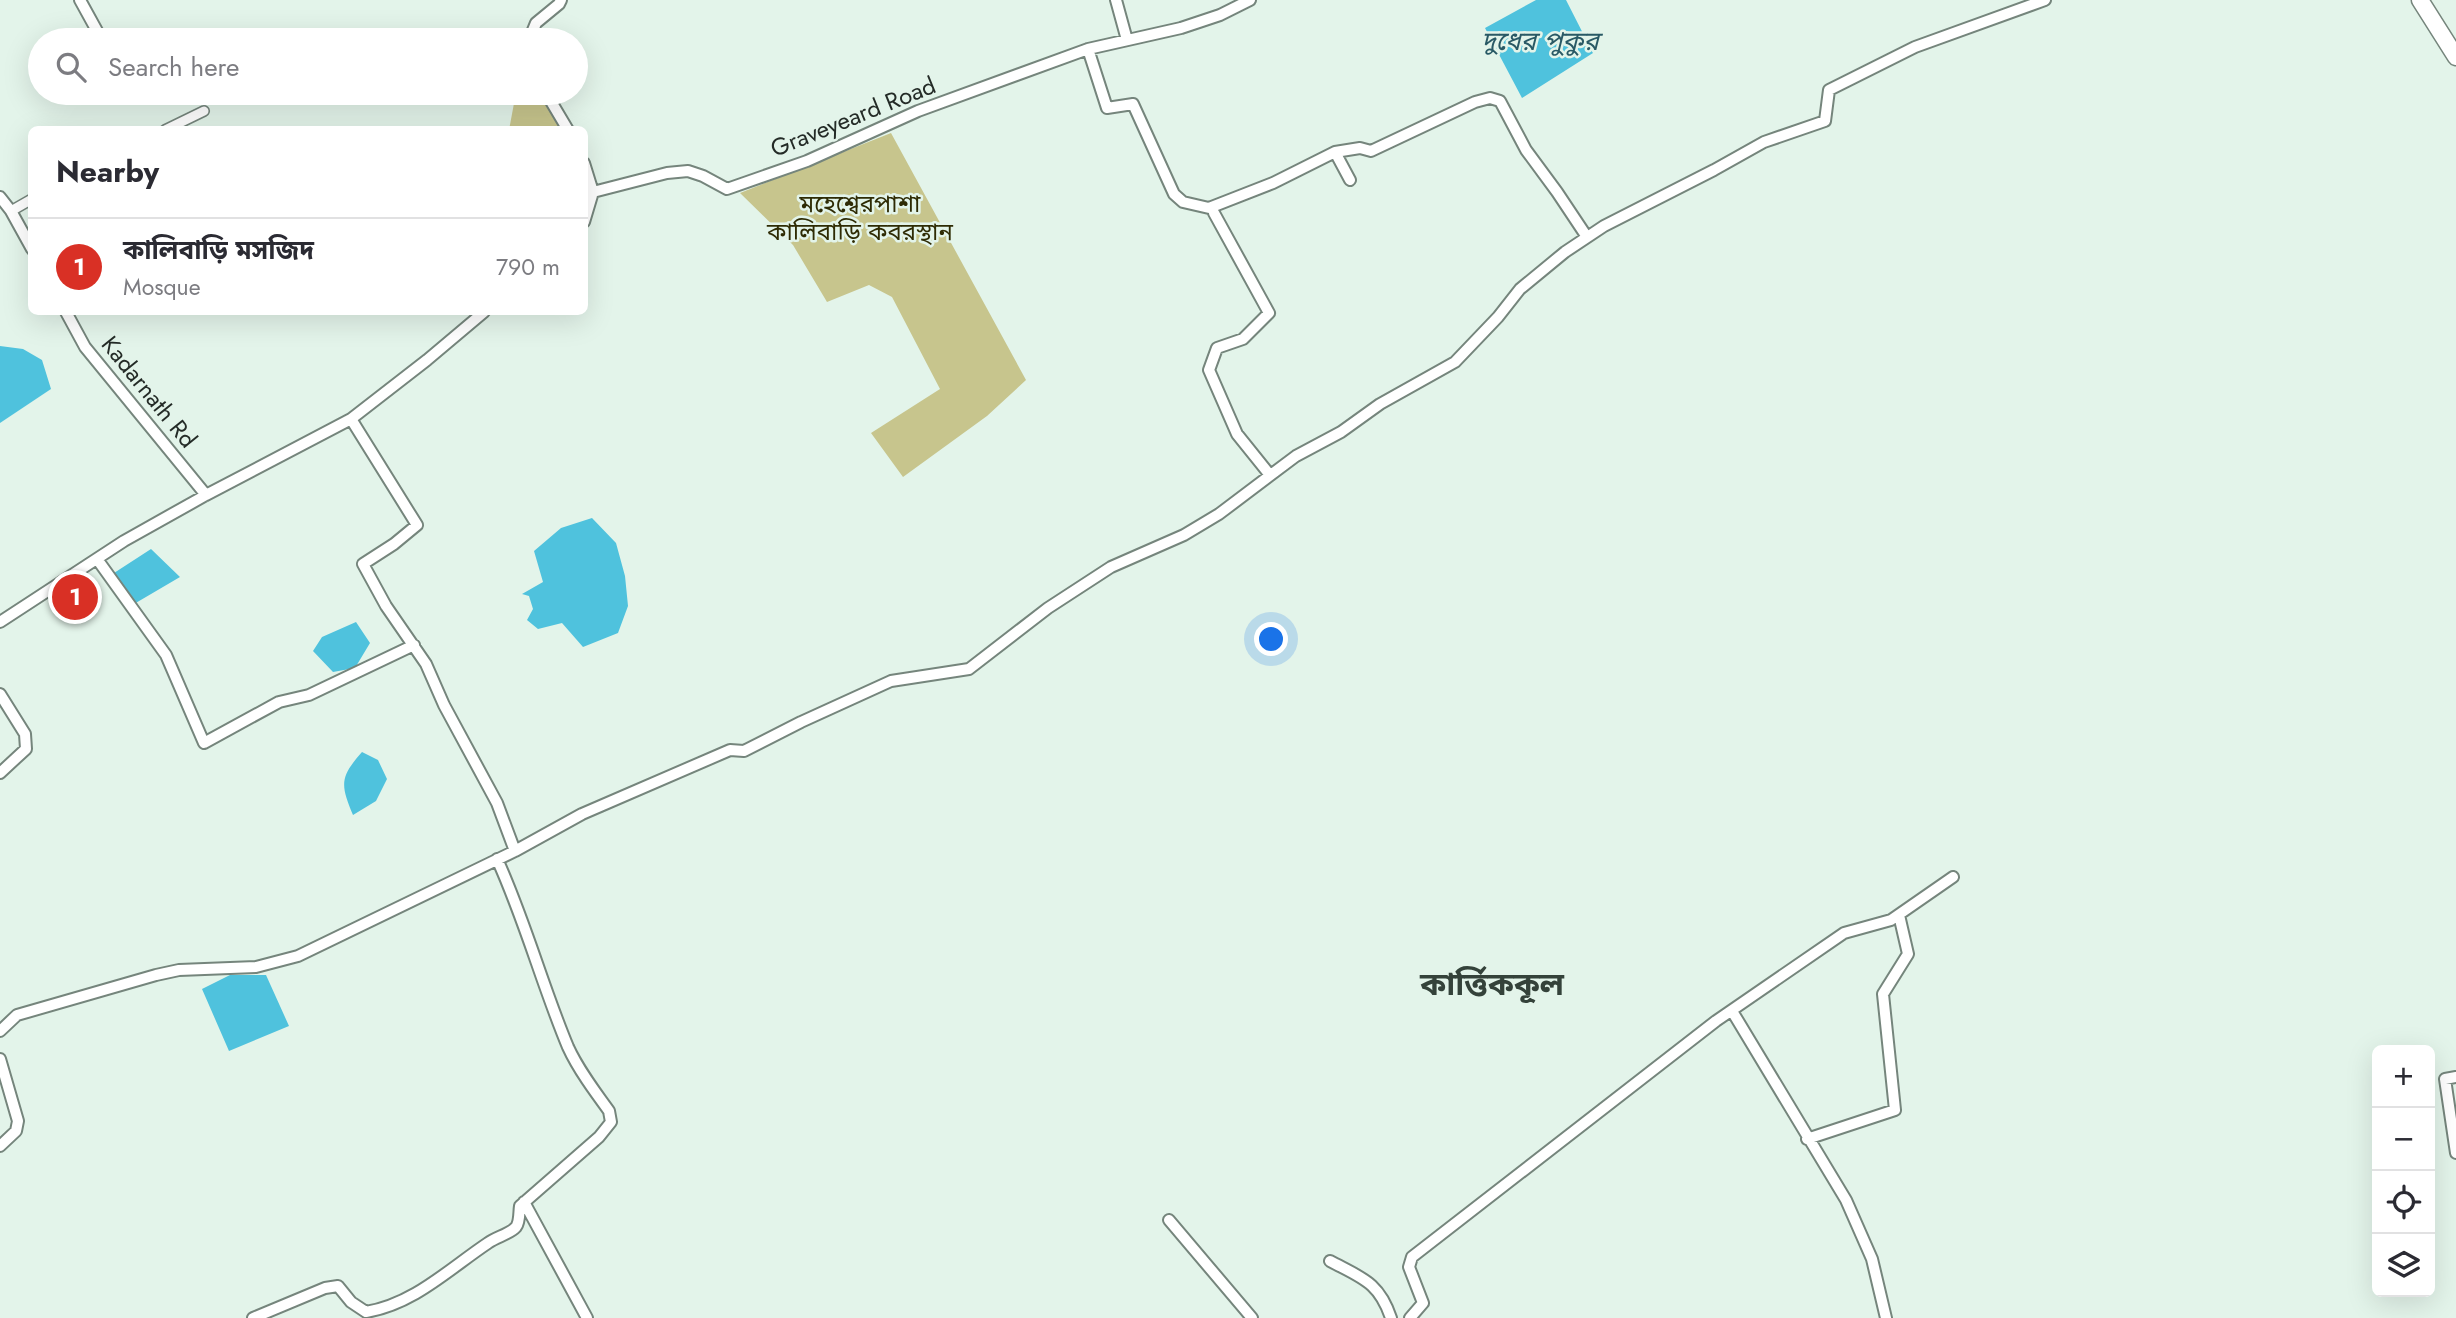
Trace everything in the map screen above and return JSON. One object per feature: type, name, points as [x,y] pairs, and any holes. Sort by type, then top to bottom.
[{"type":"main road","points":[[2420,0],[2456,57]]},
{"type":"street","points":[[80,0],[95,28]]},
{"type":"street","points":[[534,28],[561,0]]},
{"type":"street","points":[[1116,0],[1127,40]]},
{"type":"street","name":"Graveyeard Road","points":[[593,192],[667,173],[688,172],[703,176],[727,189],[807,161],[918,111],[1088,49],[1207,20],[1250,0]]},
{"type":"street","points":[[0,1031],[17,1015],[156,975],[179,970],[256,967],[298,956],[515,851],[582,814],[730,750],[744,751],[800,722],[891,681],[969,669],[1048,608],[1111,567],[1184,535],[1219,514],[1296,456],[1341,432],[1380,404],[1455,362],[1498,317],[1520,289],[1604,226],[1764,142],[1825,121],[1829,90],[1915,47],[2040,1]]},
{"type":"street","points":[[1088,49],[1107,108],[1133,104],[1174,194],[1183,202],[1209,208],[1273,183],[1335,152],[1360,148],[1371,151],[1475,102],[1490,98],[1500,101],[1526,150],[1587,237]]},
{"type":"street","points":[[553,105],[566,126]]},
{"type":"street","points":[[173,126],[204,111]]},
{"type":"street","points":[[1335,152],[1350,180]]},
{"type":"street","points":[[588,176],[593,192],[588,209]]},
{"type":"street","points":[[0,197],[28,241]]},
{"type":"street","points":[[11,211],[28,201]]},
{"type":"street","points":[[1214,213],[1269,313],[1243,339],[1217,348],[1209,370],[1237,434],[1270,475]]},
{"type":"street","name":"Kadarnath Rd","points":[[68,315],[85,347],[206,495]]},
{"type":"street","points":[[0,622],[97,559],[206,495],[351,419],[480,315]]},
{"type":"street","points":[[351,419],[416,525],[363,565],[386,606],[426,664],[457,730],[492,793],[515,851]]},
{"type":"street","points":[[97,559],[166,655],[204,743],[279,702],[309,695],[414,645]]},
{"type":"street","points":[[0,694],[25,734],[26,749],[0,773]]},
{"type":"street","points":[[253,1318],[326,1288],[338,1286],[351,1302],[366,1312],[386,1309],[416,1295],[487,1243],[514,1229],[519,1224],[520,1206],[599,1137],[611,1122],[609,1111],[569,1049],[542,981],[518,906],[497,859]]},
{"type":"street","points":[[1409,1318],[1423,1303],[1409,1267],[1412,1257],[1732,1010],[1844,933],[1891,920],[1953,877]]},
{"type":"street","points":[[1807,1139],[1895,1110],[1883,993],[1908,954],[1899,915]]},
{"type":"street","points":[[1732,1010],[1846,1200],[1872,1259],[1886,1318]]},
{"type":"street","points":[[0,1059],[18,1121],[16,1131],[0,1146]]},
{"type":"street","points":[[2456,1077],[2445,1079],[2456,1153]]},
{"type":"street","points":[[524,1202],[587,1318]]},
{"type":"street","points":[[1169,1220],[1252,1318]]},
{"type":"street","points":[[1330,1261],[1374,1285],[1387,1305],[1391,1318]]},
{"type":"green space","points":[[514,105],[546,105],[562,126],[510,126]]},
{"type":"green space","name":"মহেশ্বেরপাশা কালিবাড়ি কবরস্থান","points":[[891,133],[1026,380],[987,416],[903,477],[871,433],[940,389],[892,297],[869,285],[827,302],[793,245],[740,193]]},
{"type":"water","name":"দুধের পুকুর","points":[[1536,0],[1566,0],[1593,53],[1522,98],[1485,28]]},
{"type":"water","points":[[0,346],[23,349],[42,360],[51,389],[0,423]]},
{"type":"water","points":[[592,518],[616,543],[625,576],[628,606],[618,633],[583,647],[562,623],[538,629],[527,620],[533,609],[529,596],[522,594],[543,582],[534,551],[561,528]]},
{"type":"water","points":[[151,549],[180,577],[134,604],[114,573]]},
{"type":"water","points":[[356,622],[370,643],[355,668],[333,672],[313,651],[322,637]]},
{"type":"water","points":[[362,752],[378,760],[387,779],[376,801],[353,815],[344,781],[349,768]]},
{"type":"water","points":[[230,975],[266,975],[289,1026],[229,1051],[202,989]]},
{"type":"place","name":"কালিবাড়ি মসজিদ","points":[[75,597]]},
{"type":"district","name":"কার্ত্তিককূল","points":[[1492,984]]}]
